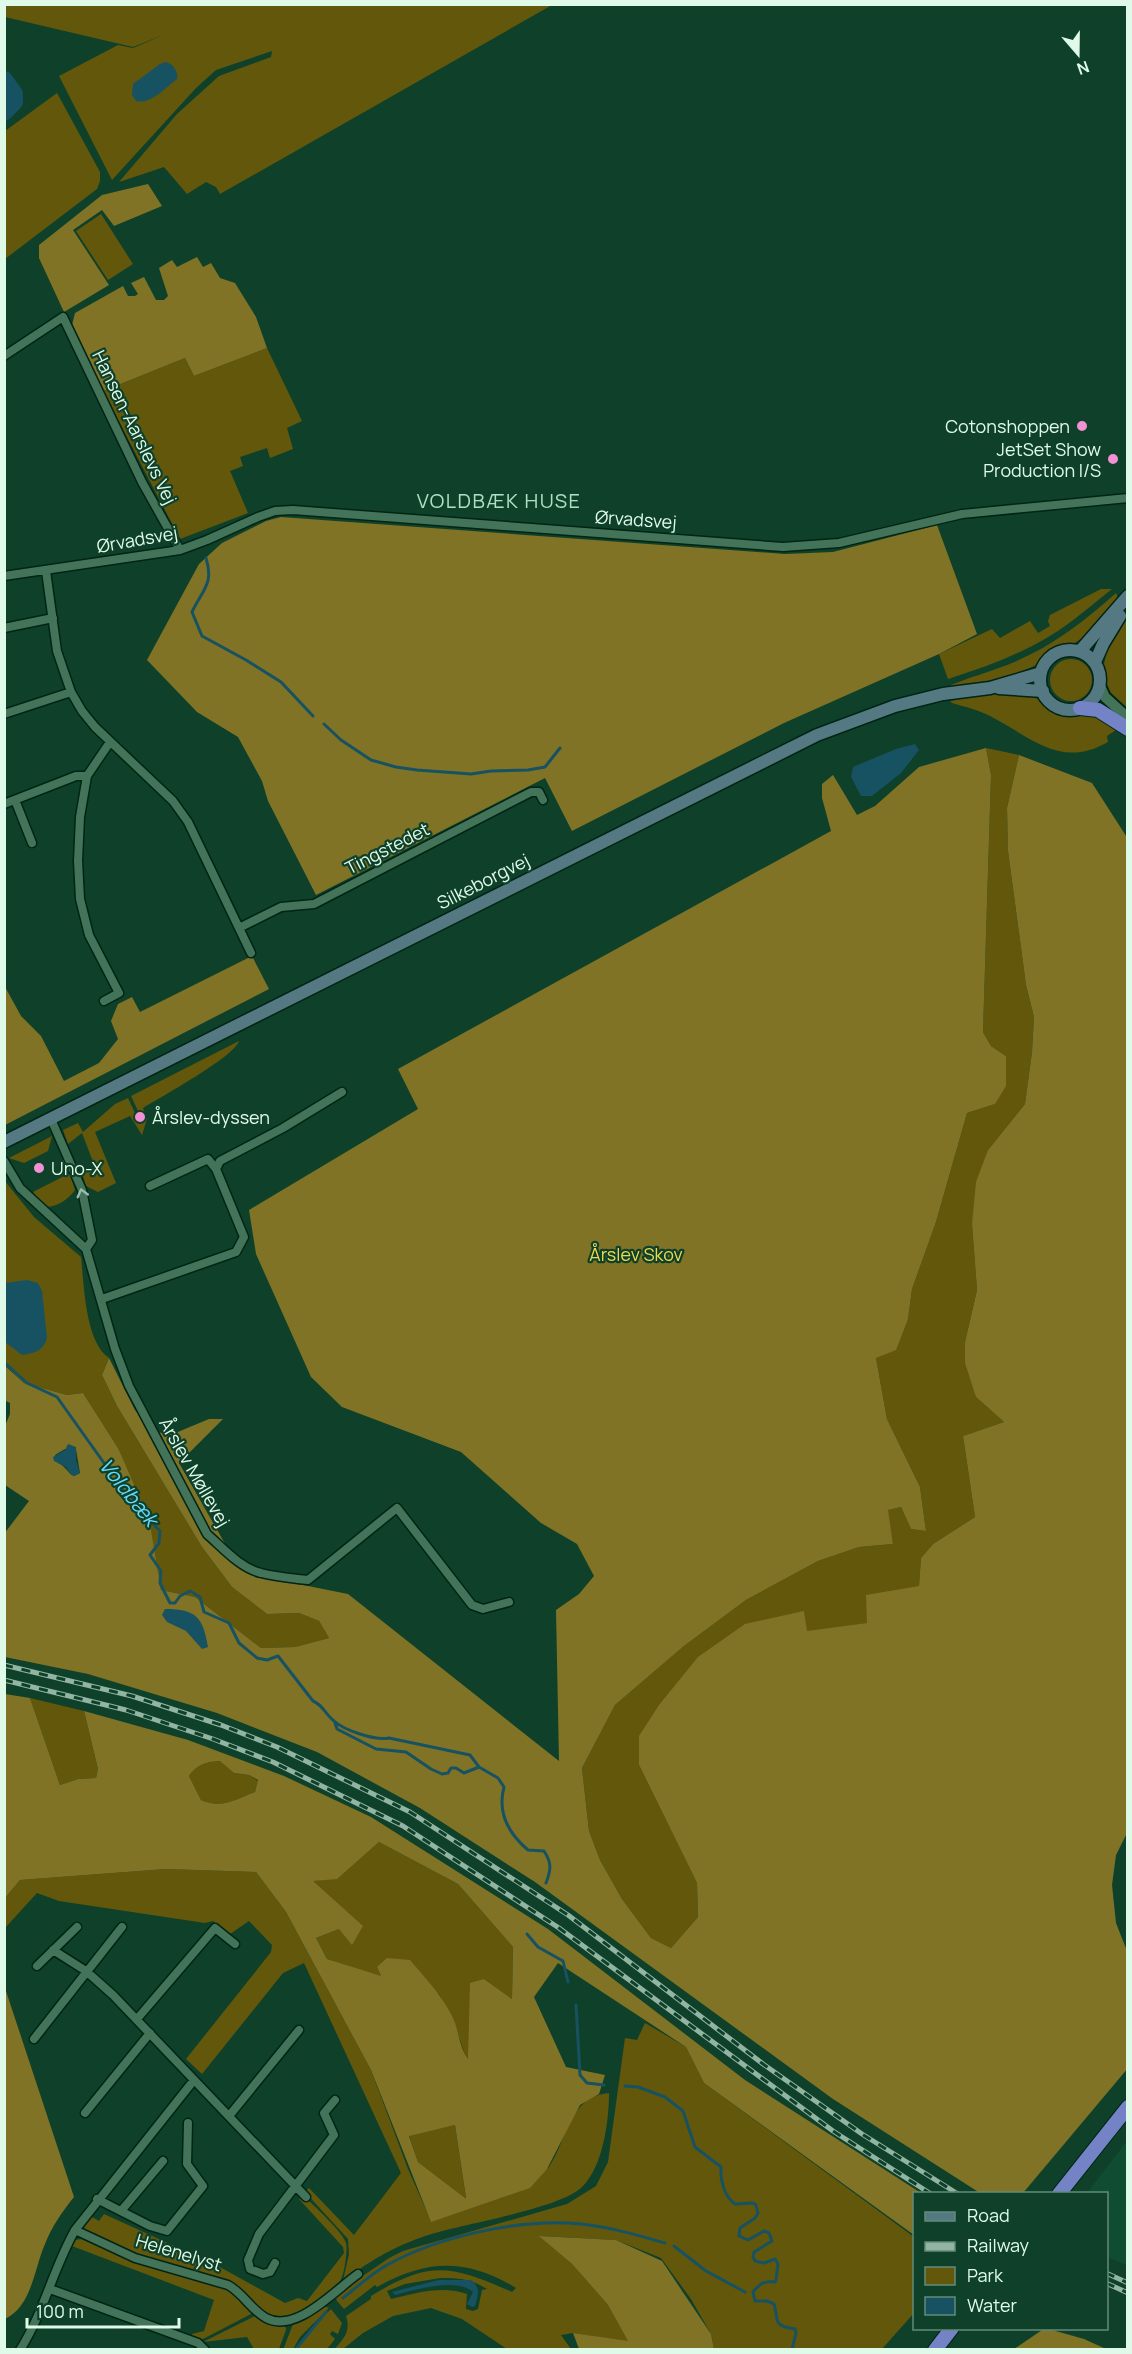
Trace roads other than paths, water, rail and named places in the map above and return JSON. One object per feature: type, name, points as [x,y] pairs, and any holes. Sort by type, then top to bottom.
[{"type":"highway","points":[[1080,708],[1098,710],[1128,729]]},
{"type":"highway","points":[[1060,2192],[1128,2107]]},
{"type":"highway","points":[[935,2349],[950,2330]]},
{"type":"main road","points":[[1080,651],[1128,596]]},
{"type":"main road","points":[[1095,662],[1109,634],[1128,607]]},
{"type":"main road","points":[[1064,650],[1080,651],[1095,662],[1100,674],[1100,686],[1093,700],[1080,708],[1069,710],[1049,701],[1043,692],[1041,673],[1044,665],[1056,653],[1064,650]]},
{"type":"main road","name":"Silkeborgvej","points":[[4,1142],[817,735],[895,706],[943,694],[990,688],[1041,673]]},
{"type":"main road","name":"Silkeborgvej","points":[[990,688],[1043,692]]},
{"type":"street","name":"Hansen-Aarslevs Vej","points":[[4,356],[63,317],[142,482],[180,550]]},
{"type":"street","name":"Ørvadsvej","points":[[4,576],[180,550],[258,517],[293,510],[793,547],[839,543],[907,525],[962,514],[1128,498]]},
{"type":"street","points":[[46,570],[57,651],[71,692],[82,711],[110,742],[173,801],[188,822],[251,953]]},
{"type":"street","points":[[4,628],[53,618]]},
{"type":"street","points":[[1100,686],[1105,697],[1128,718]]},
{"type":"street","points":[[4,714],[71,692]]},
{"type":"street","points":[[104,1001],[119,993],[89,935],[80,899],[78,861],[80,817],[87,776],[110,742]]},
{"type":"street","points":[[4,804],[76,776],[87,776]]},
{"type":"street","name":"Tingstedet","points":[[239,928],[281,907],[314,904],[531,792],[539,792],[543,800]]},
{"type":"street","points":[[15,800],[32,843]]},
{"type":"street","points":[[216,1169],[220,1161],[283,1128],[342,1092]]},
{"type":"street","name":"Årslev Møllevej","points":[[51,1119],[82,1190],[92,1240],[86,1249]]},
{"type":"street","points":[[102,1299],[236,1252],[244,1237],[216,1169],[208,1159],[150,1186]]},
{"type":"street","name":"Årslev Møllevej","points":[[4,1161],[20,1188],[86,1249],[115,1349],[137,1404],[207,1534],[241,1564],[259,1573],[308,1580],[397,1508],[472,1605],[483,1610],[509,1602]]},
{"type":"street","points":[[36,1966],[77,1927]]},
{"type":"street","points":[[34,2039],[122,1927]]},
{"type":"street","points":[[137,2019],[215,1929],[235,1944]]},
{"type":"street","points":[[53,1950],[86,1971],[137,2019],[306,2197]]},
{"type":"street","points":[[229,2116],[298,2030]]},
{"type":"street","points":[[85,2113],[150,2033]]},
{"type":"street","points":[[20,2349],[42,2311],[65,2247],[75,2230],[97,2199],[194,2080]]},
{"type":"street","name":"Helenelyst","points":[[275,2263],[270,2272],[263,2274],[250,2268],[248,2260],[259,2234],[334,2135],[324,2113],[335,2100]]},
{"type":"street","name":"Helenelyst","points":[[97,2199],[150,2226],[167,2231],[203,2186],[187,2164],[188,2123]]},
{"type":"street","name":"Helenelyst","points":[[121,2211],[162,2161]]},
{"type":"street","name":"Helenelyst","points":[[75,2230],[135,2258],[228,2284],[258,2312],[275,2321],[283,2322],[300,2318],[358,2274]]},
{"type":"street","points":[[50,2289],[198,2343],[205,2349]]},
{"type":"water","points":[[166,62],[175,69],[177,79],[153,98],[142,102],[136,101],[132,95],[133,84]]},
{"type":"water","points":[[915,744],[919,750],[901,773],[872,796],[861,796],[851,777],[853,767],[896,749]]},
{"type":"water","points":[[27,1280],[38,1283],[42,1291],[47,1338],[38,1351],[22,1355],[5,1342],[5,1283]]},
{"type":"water","points":[[68,1444],[76,1447],[76,1460],[80,1473],[74,1476],[66,1467],[54,1461],[53,1457],[65,1450]]},
{"type":"water","points":[[165,1609],[185,1611],[197,1617],[204,1629],[208,1647],[202,1649],[186,1631],[167,1622],[162,1615]]},
{"type":"water","points":[[439,2280],[471,2280],[477,2288],[475,2306],[467,2304],[473,2292],[457,2285],[435,2286],[395,2295],[392,2292]]},
{"type":"waterway","points":[[4,80],[14,94],[14,102],[4,112]]},
{"type":"waterway","points":[[206,558],[208,580],[192,612],[202,636],[281,682],[313,716]]},
{"type":"waterway","points":[[324,724],[341,740],[371,760],[417,770],[471,774],[528,770],[545,767],[560,748]]},
{"type":"waterway","name":"Voldbæk","points":[[4,1362],[27,1383],[57,1397],[104,1463],[119,1475],[125,1493],[136,1499],[141,1512],[148,1513],[152,1523],[160,1531],[159,1543],[150,1555],[161,1571],[160,1583],[170,1603],[175,1603],[180,1596],[190,1591],[200,1597],[204,1612],[229,1623],[239,1643],[257,1658],[267,1660],[278,1656],[313,1701],[345,1728],[368,1736],[389,1738],[470,1755],[479,1767],[498,1778],[504,1787],[503,1814],[515,1837],[528,1850],[544,1851],[547,1855],[550,1867],[546,1883]]},
{"type":"waterway","name":"Voldbæk","points":[[335,1723],[337,1729],[376,1749],[406,1752],[442,1774],[448,1773],[451,1768],[464,1773],[479,1767]]},
{"type":"waterway","name":"Voldbæk","points":[[527,1934],[538,1947],[563,1961],[568,1982]]},
{"type":"waterway","name":"Voldbæk","points":[[576,2005],[580,2075],[587,2083],[604,2085]]},
{"type":"waterway","name":"Voldbæk","points":[[625,2086],[638,2087],[665,2097],[683,2111],[695,2147],[721,2167],[722,2182],[728,2197],[735,2204],[753,2203],[756,2205],[758,2213],[755,2218],[740,2228],[739,2236],[748,2240],[764,2231],[769,2233],[772,2241],[754,2252],[753,2257],[755,2261],[764,2263],[775,2259],[778,2264],[775,2282],[765,2282],[758,2286],[753,2292],[755,2301],[767,2301],[774,2304],[779,2324],[795,2329],[792,2350]]},
{"type":"waterway","points":[[343,2298],[370,2276],[408,2255],[481,2231],[533,2224],[581,2224],[613,2229],[665,2243]]},
{"type":"waterway","points":[[674,2246],[706,2271],[745,2292]]},
{"type":"waterway","points":[[295,2350],[326,2312]]},
{"type":"railway","points":[[4,1665],[132,1696],[221,1725],[277,1747],[410,1812],[568,1915],[763,2064],[862,2134],[955,2192]]},
{"type":"railway","points":[[4,1680],[126,1710],[213,1739],[273,1762],[403,1826],[559,1928],[833,2131],[928,2192]]},
{"type":"railway","points":[[1108,2274],[1128,2283]]},
{"type":"railway","points":[[1108,2284],[1128,2293]]},
{"type":"place","name":"Cotonshoppen","points":[[1082,426]]},
{"type":"place","name":"JetSet Show Production I/S","points":[[1113,459]]},
{"type":"place","name":"Årslev-dyssen","points":[[140,1117]]},
{"type":"place","name":"Uno-X","points":[[39,1168]]},
{"type":"district","name":"VOLDBÆK HUSE","points":[[499,500]]},
{"type":"park label","name":"Årslev Skov","points":[[636,1254]]}]
